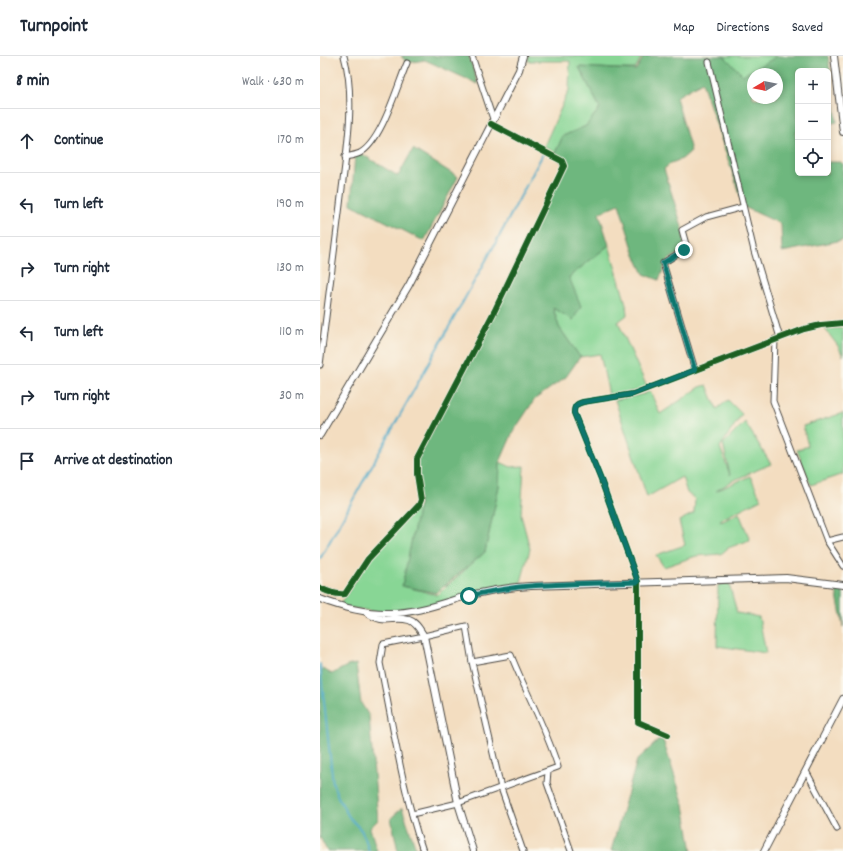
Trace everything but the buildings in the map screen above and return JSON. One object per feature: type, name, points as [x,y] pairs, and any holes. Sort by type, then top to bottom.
[{"type":"street","points":[[320,365],[346,157],[349,88],[344,56]]},
{"type":"street","points":[[320,588],[330,592],[345,594],[368,559],[419,506],[421,500],[417,474],[417,459],[494,312],[564,166],[562,161],[492,122],[472,56]]},
{"type":"street","points":[[320,435],[409,285],[520,70],[523,56]]},
{"type":"street","points":[[834,56],[843,132]]},
{"type":"street","points":[[709,62],[743,207],[777,338],[773,401],[827,541],[843,566]]},
{"type":"street","points":[[346,157],[360,153],[373,141],[380,130],[407,63]]},
{"type":"street","points":[[695,370],[663,263],[687,248],[682,230],[706,217],[743,207]]},
{"type":"street","points":[[668,735],[638,722],[638,582],[601,480],[574,413],[574,408],[577,403],[633,394],[804,329],[821,325],[843,323]]},
{"type":"street","points":[[827,541],[843,537]]},
{"type":"street","points":[[320,599],[345,608],[385,614],[412,611],[436,606],[469,596],[509,587],[786,578],[843,585]]},
{"type":"street","points":[[365,612],[375,618],[383,620],[410,620],[416,625],[424,636],[458,803],[473,851]]},
{"type":"street","points":[[423,851],[412,814],[380,663],[383,644],[466,626],[472,662],[501,788],[523,851]]},
{"type":"street","points":[[412,814],[458,803],[548,772],[558,767],[551,743],[521,682],[511,655],[472,662]]},
{"type":"street","points":[[764,851],[843,699]]},
{"type":"street","points":[[806,771],[836,829]]},
{"type":"street","points":[[548,772],[548,783],[571,851]]},
{"type":"green space","points":[[401,56],[469,56],[478,84],[425,60],[407,63]]},
{"type":"green space","points":[[528,56],[642,56],[635,69],[579,67],[600,108],[586,126],[563,136],[555,153],[544,146],[569,90],[570,61],[528,61]]},
{"type":"green space","points":[[644,56],[724,56],[743,75],[747,73],[747,104],[783,104],[783,68],[756,68],[778,56],[828,56],[830,68],[795,68],[795,176],[831,176],[831,162],[841,162],[843,164],[843,240],[782,252],[781,224],[744,207],[702,82],[676,97],[691,151],[682,159],[671,163],[664,169],[683,230],[684,250],[667,261],[659,280],[644,274],[635,255],[619,204],[599,213],[609,245],[569,277],[581,306],[573,320],[553,308],[559,327],[580,357],[566,377],[535,399],[513,432],[500,462],[499,486],[485,552],[436,593],[402,586],[419,505],[417,459],[482,335],[564,166],[555,153],[563,136],[586,126],[600,108],[579,67],[636,70]]},
{"type":"green space","points":[[724,56],[778,56],[759,68],[747,68],[747,76],[745,77]]},
{"type":"green space","points":[[831,78],[837,122],[831,123]]},
{"type":"green space","points":[[413,149],[458,177],[424,241],[351,204],[355,155],[360,153],[398,176]]},
{"type":"green space","points":[[609,245],[626,304],[627,315],[618,322],[647,387],[637,391],[609,395],[600,354],[580,357],[559,327],[553,307],[573,320],[569,277]]},
{"type":"green space","points":[[843,328],[843,356],[838,346],[825,329]]},
{"type":"green space","points":[[707,385],[717,409],[728,400],[742,414],[720,447],[730,475],[723,444],[745,422],[771,464],[732,481],[716,491],[750,476],[761,499],[720,520],[721,522],[739,513],[750,540],[728,548],[721,554],[696,556],[664,567],[656,555],[685,545],[679,521],[694,513],[695,499],[687,493],[682,477],[647,497],[615,400],[644,394],[650,391],[660,414],[700,387]]},
{"type":"green space","points":[[843,413],[843,474],[811,485],[797,450],[808,446],[803,426]]},
{"type":"green space","points":[[500,462],[511,467],[524,466],[521,515],[530,549],[521,582],[417,610],[383,613],[339,606],[372,555],[419,505],[403,586],[437,595],[485,552],[499,486]]},
{"type":"green space","points":[[729,583],[737,613],[759,617],[766,653],[717,646],[718,585]]},
{"type":"green space","points":[[836,590],[843,591],[843,626]]},
{"type":"green space","points":[[356,664],[361,703],[369,716],[378,820],[370,828],[377,851],[327,851],[320,837],[320,677],[323,669],[332,674],[347,666]]},
{"type":"green space","points":[[662,737],[684,805],[692,851],[611,851],[637,760]]},
{"type":"green space","points":[[402,808],[417,851],[398,851],[391,818]]},
{"type":"waterway","points":[[320,559],[500,235],[543,154]]},
{"type":"waterway","points":[[320,664],[333,784],[349,817],[361,830],[369,851]]},
{"type":"cycle path","points":[[320,588],[332,593],[345,594],[368,559],[419,505],[421,500],[417,474],[417,459],[494,312],[564,166],[562,161],[491,124]]},
{"type":"cycle path","points":[[668,735],[638,722],[638,582],[601,480],[574,413],[574,409],[577,405],[583,402],[633,394],[804,329],[821,325],[843,323]]},
{"type":"route","points":[[469,596],[509,587],[638,582],[601,480],[574,413],[574,408],[577,403],[633,394],[695,370],[663,263],[684,250]]}]
